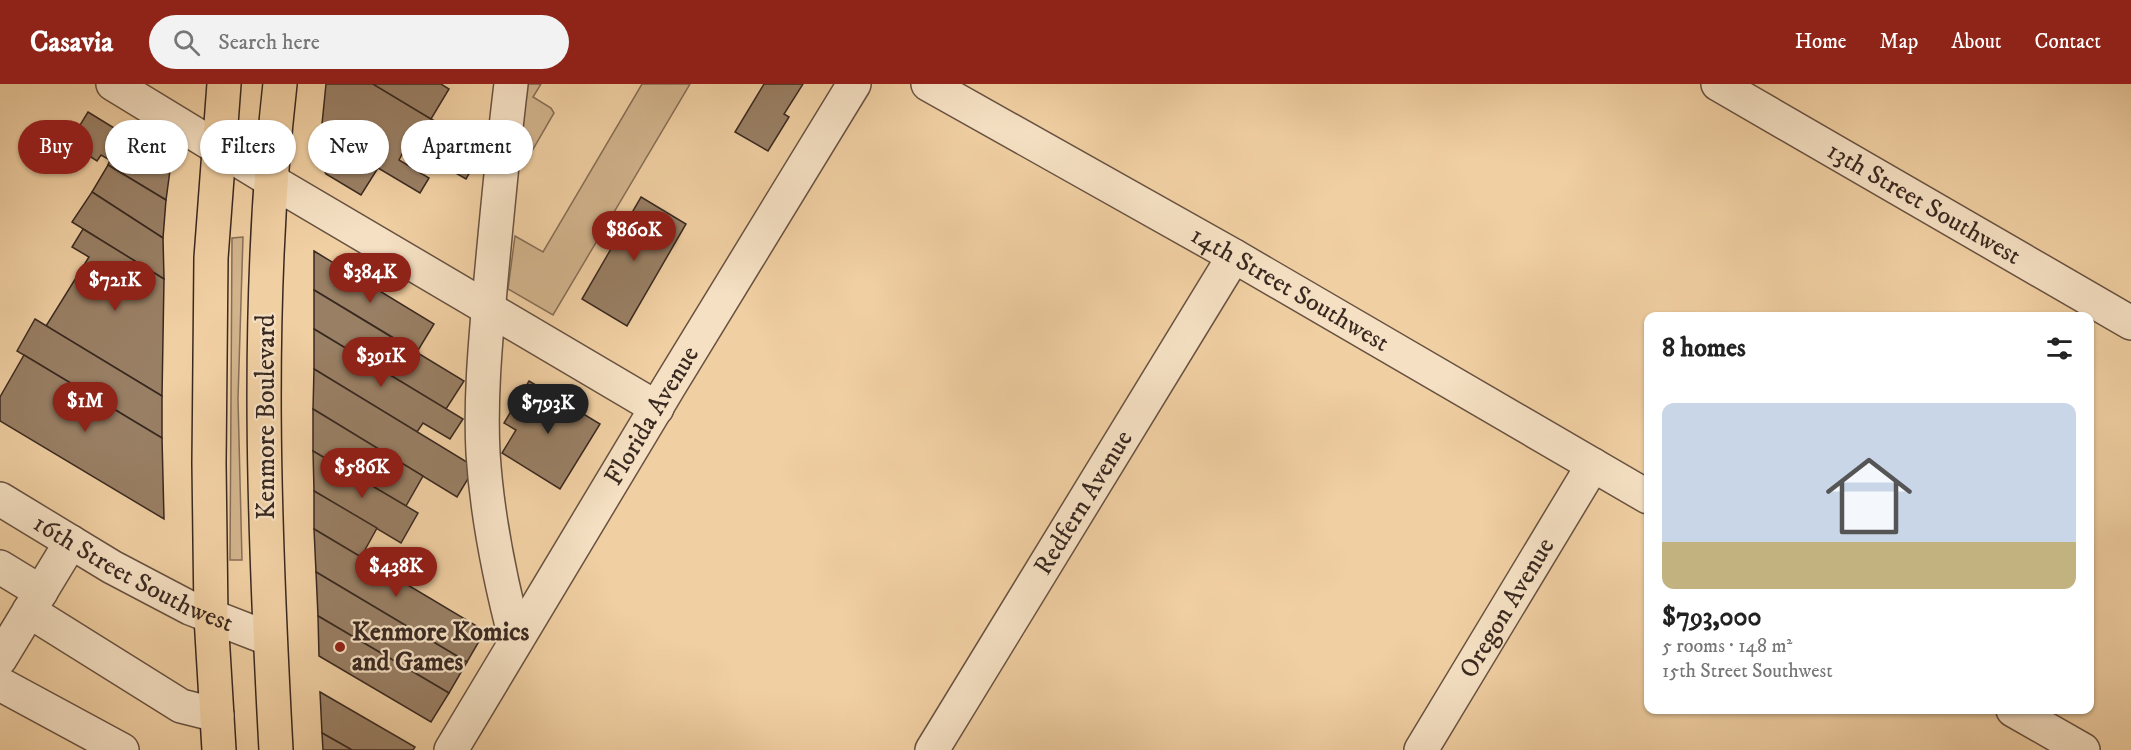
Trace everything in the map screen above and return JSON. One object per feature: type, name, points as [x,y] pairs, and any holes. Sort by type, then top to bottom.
[{"type":"main road","points":[[221,120],[224,84]]},
{"type":"main road","name":"Kenmore Boulevard","points":[[276,750],[270,639],[264,409],[271,180],[280,84]]},
{"type":"main road","points":[[217,174],[211,258],[209,463],[211,617],[219,750]]},
{"type":"street","points":[[113,84],[200,137]]},
{"type":"street","points":[[511,84],[488,309],[483,378],[483,454],[492,525],[516,641]]},
{"type":"street","name":"Florida Avenue","points":[[451,750],[854,84]]},
{"type":"street","name":"14th Street Southwest","points":[[928,84],[1234,256],[1644,495]]},
{"type":"street","name":"13th Street Southwest","points":[[1718,84],[2131,323]]},
{"type":"street","points":[[261,174],[657,408]]},
{"type":"street","name":"Redfern Avenue","points":[[932,750],[1234,256]]},
{"type":"street","name":"Oregon Avenue","points":[[1421,750],[1593,465]]},
{"type":"street","name":"16th Street Southwest","points":[[0,500],[112,567],[211,617],[270,639]]},
{"type":"street","points":[[0,659],[71,542]]},
{"type":"street","points":[[0,567],[35,601],[181,706],[217,715]]},
{"type":"street","points":[[0,684],[122,750]]},
{"type":"street","points":[[2020,714],[2083,750]]},
{"type":"shaded area","points":[[525,84],[541,84],[533,97],[551,108],[554,113],[533,149],[533,120],[522,120]]},
{"type":"shaded area","points":[[642,84],[690,84],[553,315],[508,289],[515,236],[543,252]]},
{"type":"shaded area","points":[[243,237],[238,399],[242,560],[230,560],[232,238]]},
{"type":"building","points":[[326,84],[373,84],[433,120],[401,120],[401,156],[399,160],[401,161],[401,174],[422,174],[429,178],[420,193],[388,174],[389,120],[322,120]]},
{"type":"building","points":[[373,84],[441,84],[449,89],[431,119]]},
{"type":"building","points":[[764,84],[803,84],[784,114],[789,117],[768,151],[735,132]]},
{"type":"building","points":[[88,112],[105,122],[105,157],[101,155],[97,161],[93,158],[93,120],[83,120]]},
{"type":"building","points":[[105,170],[105,174],[123,174],[166,200],[163,238],[92,192]]},
{"type":"building","points":[[123,174],[170,174],[166,200]]},
{"type":"building","points":[[326,174],[374,174],[361,195]]},
{"type":"building","points":[[457,174],[469,174],[466,179]]},
{"type":"building","points":[[92,192],[163,238],[164,279],[72,222]]},
{"type":"building","points":[[641,197],[686,224],[627,326],[582,299]]},
{"type":"building","points":[[83,229],[164,279],[162,396],[46,326],[89,257],[72,247]]},
{"type":"building","points":[[314,251],[434,324],[417,352],[314,290]]},
{"type":"building","points":[[314,290],[464,381],[446,409],[314,329]]},
{"type":"building","points":[[35,319],[162,396],[162,438],[17,351]]},
{"type":"building","points":[[314,329],[463,419],[450,439],[423,423],[417,432],[314,369]]},
{"type":"building","points":[[24,355],[162,438],[164,519],[0,421],[0,397]]},
{"type":"building","points":[[314,369],[475,467],[457,497],[313,409]]},
{"type":"building","points":[[529,381],[600,424],[560,489],[502,453],[516,430],[504,423]]},
{"type":"building","points":[[313,409],[423,476],[406,506],[313,451]]},
{"type":"building","points":[[313,451],[418,513],[401,543],[314,491]]},
{"type":"building","points":[[314,491],[377,528],[361,557],[314,529]]},
{"type":"building","points":[[314,529],[485,631],[467,662],[316,572]]},
{"type":"building","points":[[316,572],[467,662],[449,693],[318,616]]},
{"type":"building","points":[[318,616],[449,693],[431,722],[319,656]]},
{"type":"building","points":[[320,692],[415,747],[413,750],[352,750],[322,733]]},
{"type":"building","points":[[322,733],[352,750],[323,750]]},
{"type":"place","name":"Kenmore Komics and Games","points":[[340,647]]}]
